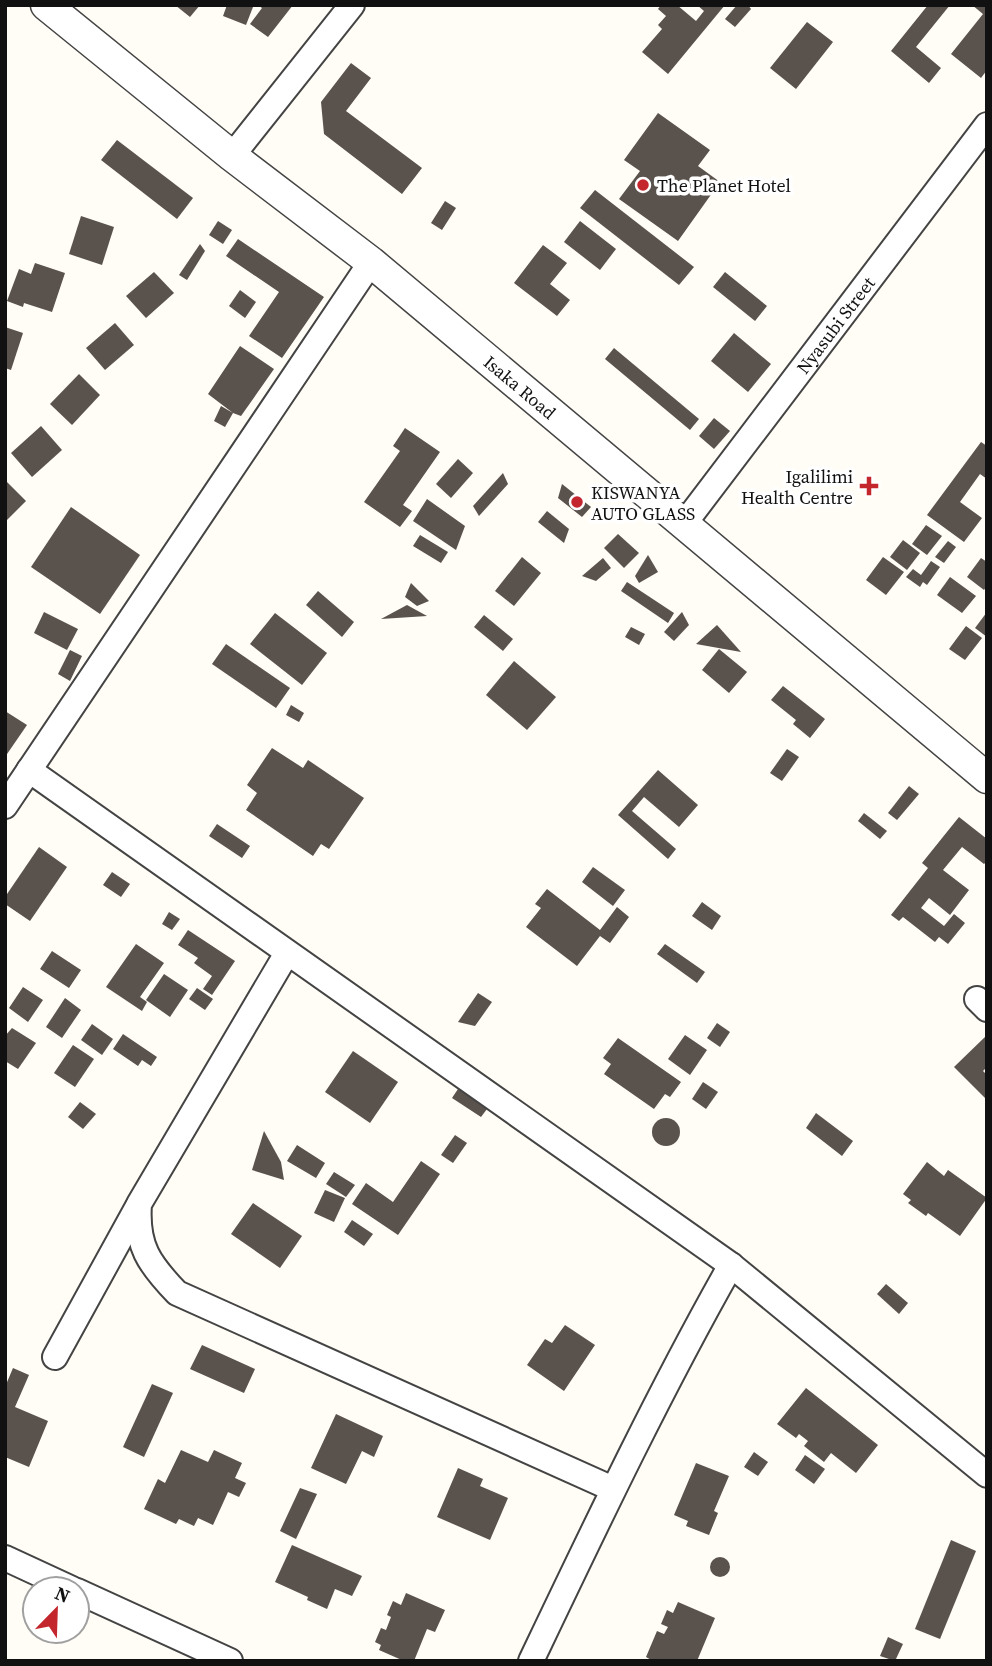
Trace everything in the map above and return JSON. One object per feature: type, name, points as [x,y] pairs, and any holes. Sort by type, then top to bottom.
[{"type":"street","name":"Isaka Road","points":[[46,5],[232,156],[371,262],[987,778]]},
{"type":"street","points":[[232,156],[352,5]]},
{"type":"street","name":"Nyasubi Street","points":[[684,524],[987,125]]},
{"type":"street","points":[[5,806],[371,262]]},
{"type":"street","points":[[29,769],[731,1265],[987,1475]]},
{"type":"street","points":[[55,1357],[139,1204],[287,953]]},
{"type":"street","points":[[139,1204],[137,1229],[144,1249],[158,1273],[177,1293],[612,1489]]},
{"type":"street","points":[[531,1661],[612,1489],[708,1302],[731,1265]]},
{"type":"street","points":[[5,1558],[42,1575]]},
{"type":"street","points":[[91,1597],[230,1661]]},
{"type":"building","points":[[175,5],[200,5],[190,17]]},
{"type":"building","points":[[227,5],[253,7],[246,25],[223,16]]},
{"type":"building","points":[[258,5],[293,5],[268,37],[250,24],[262,8]]},
{"type":"building","points":[[661,5],[677,5],[696,21],[704,11],[697,5],[725,5],[668,74],[642,52],[662,29],[658,25],[666,16],[658,9]]},
{"type":"building","points":[[737,5],[748,5],[751,9],[735,27],[725,19]]},
{"type":"building","points":[[928,5],[950,5],[916,47],[941,68],[929,83],[891,51]]},
{"type":"building","points":[[972,5],[987,5],[987,70],[981,78],[951,54],[983,14]]},
{"type":"building","points":[[807,22],[833,42],[796,89],[770,68]]},
{"type":"building","points":[[351,63],[371,78],[346,111],[422,168],[402,194],[324,134],[321,102]]},
{"type":"building","points":[[658,113],[710,150],[698,166],[720,182],[678,241],[619,199],[640,171],[624,160]]},
{"type":"building","points":[[117,140],[193,198],[177,219],[101,160]]},
{"type":"building","points":[[595,190],[694,267],[679,285],[580,208]]},
{"type":"building","points":[[445,201],[456,208],[442,230],[431,223]]},
{"type":"building","points":[[81,216],[114,227],[102,265],[69,254]]},
{"type":"building","points":[[218,221],[232,230],[223,244],[209,235]]},
{"type":"building","points":[[580,221],[616,249],[600,270],[564,242]]},
{"type":"building","points":[[238,239],[324,297],[282,358],[249,336],[279,292],[226,256]]},
{"type":"building","points":[[200,244],[205,251],[187,280],[179,275]]},
{"type":"building","points":[[543,245],[567,263],[550,284],[570,300],[557,316],[514,283]]},
{"type":"building","points":[[35,263],[65,273],[52,312],[7,301],[19,269],[31,274]]},
{"type":"building","points":[[154,272],[174,293],[146,318],[126,296]]},
{"type":"building","points":[[725,272],[767,306],[755,321],[713,287]]},
{"type":"building","points":[[240,290],[256,302],[245,318],[229,306]]},
{"type":"building","points":[[115,323],[134,345],[105,370],[86,348]]},
{"type":"building","points":[[5,327],[23,333],[11,370],[5,368]]},
{"type":"building","points":[[734,333],[771,364],[748,392],[711,361]]},
{"type":"building","points":[[240,346],[274,369],[241,416],[208,394]]},
{"type":"building","points":[[614,348],[699,419],[690,430],[605,359]]},
{"type":"building","points":[[79,374],[100,395],[72,425],[50,404]]},
{"type":"building","points":[[221,406],[233,413],[225,427],[214,421]]},
{"type":"building","points":[[714,418],[730,431],[714,449],[699,436]]},
{"type":"building","points":[[41,426],[62,450],[32,477],[11,453]]},
{"type":"building","points":[[405,428],[440,452],[403,505],[412,511],[400,527],[364,502],[400,451],[393,446]]},
{"type":"building","points":[[981,442],[987,446],[987,479],[980,474],[960,502],[982,518],[964,542],[927,515]]},
{"type":"building","points":[[458,459],[473,473],[451,498],[436,484]]},
{"type":"building","points":[[503,473],[508,484],[479,516],[473,506]]},
{"type":"building","points":[[5,480],[26,501],[5,522]]},
{"type":"building","points":[[562,484],[591,507],[582,517],[558,498]]},
{"type":"building","points":[[427,499],[465,526],[456,550],[413,521]]},
{"type":"building","points":[[71,507],[140,555],[100,614],[31,567]]},
{"type":"building","points":[[547,511],[569,529],[564,543],[538,522]]},
{"type":"building","points":[[926,525],[942,536],[927,555],[912,544]]},
{"type":"building","points":[[618,534],[639,553],[624,568],[604,548]]},
{"type":"building","points":[[420,535],[448,552],[441,563],[413,546]]},
{"type":"building","points":[[903,540],[920,553],[907,570],[890,557]]},
{"type":"building","points":[[948,541],[956,547],[944,563],[935,557]]},
{"type":"building","points":[[648,555],[658,572],[639,583],[635,576]]},
{"type":"building","points":[[522,557],[541,573],[514,606],[495,591]]},
{"type":"building","points":[[883,557],[904,572],[886,595],[866,580]]},
{"type":"building","points":[[603,558],[611,568],[596,581],[582,576]]},
{"type":"building","points":[[981,558],[987,562],[987,586],[984,590],[967,577]]},
{"type":"building","points":[[931,561],[940,567],[927,585],[923,582],[920,587],[906,577],[913,569],[921,575]]},
{"type":"building","points":[[950,577],[976,596],[962,613],[937,595]]},
{"type":"building","points":[[627,582],[674,613],[668,623],[621,591]]},
{"type":"building","points":[[411,583],[429,601],[417,606],[405,597]]},
{"type":"building","points":[[318,591],[354,622],[342,637],[306,605]]},
{"type":"building","points":[[407,605],[427,616],[381,619]]},
{"type":"building","points":[[44,612],[78,629],[67,650],[34,633]]},
{"type":"building","points":[[682,612],[689,625],[674,641],[664,632]]},
{"type":"building","points":[[987,612],[987,637],[975,628]]},
{"type":"building","points":[[275,613],[327,653],[302,685],[250,644]]},
{"type":"building","points":[[484,615],[513,639],[503,651],[474,627]]},
{"type":"building","points":[[717,625],[741,652],[696,644]]},
{"type":"building","points":[[966,626],[982,638],[965,660],[949,649]]},
{"type":"building","points":[[631,627],[645,634],[639,645],[625,637]]},
{"type":"building","points":[[226,644],[290,688],[276,708],[212,664]]},
{"type":"building","points":[[719,649],[747,672],[729,693],[702,670]]},
{"type":"building","points":[[70,650],[82,656],[70,681],[58,674]]},
{"type":"building","points":[[514,661],[556,697],[527,730],[486,695]]},
{"type":"building","points":[[783,686],[825,719],[810,738],[793,724],[796,720],[771,700]]},
{"type":"building","points":[[291,705],[304,713],[299,722],[286,715]]},
{"type":"building","points":[[5,711],[27,725],[5,757]]},
{"type":"building","points":[[272,748],[303,768],[308,760],[364,798],[329,849],[321,844],[313,856],[246,810],[257,793],[247,785]]},
{"type":"building","points":[[787,749],[799,757],[782,781],[770,773]]},
{"type":"building","points":[[658,770],[698,805],[679,827],[644,797],[632,811],[676,849],[668,859],[618,815]]},
{"type":"building","points":[[909,786],[919,794],[897,820],[888,813]]},
{"type":"building","points":[[864,813],[887,831],[880,839],[858,821]]},
{"type":"building","points":[[959,817],[987,839],[987,861],[984,864],[962,847],[943,870],[969,890],[950,915],[929,898],[921,908],[944,926],[954,914],[965,923],[948,944],[939,937],[935,942],[903,917],[899,921],[891,915],[928,868],[922,863]]},
{"type":"building","points":[[217,824],[250,846],[242,858],[209,836]]},
{"type":"building","points":[[39,847],[67,867],[30,921],[5,904],[5,897]]},
{"type":"building","points":[[593,867],[625,890],[613,906],[582,882]]},
{"type":"building","points":[[112,872],[130,884],[121,897],[103,885]]},
{"type":"building","points":[[547,889],[600,930],[617,907],[629,917],[610,943],[600,936],[577,966],[526,927],[541,908],[535,904]]},
{"type":"building","points":[[702,902],[721,916],[712,930],[692,916]]},
{"type":"building","points":[[169,912],[180,919],[172,930],[162,924]]},
{"type":"building","points":[[188,930],[235,961],[212,995],[203,989],[212,976],[194,963],[198,958],[178,945]]},
{"type":"building","points":[[136,944],[164,963],[140,997],[147,1002],[142,1011],[106,987]]},
{"type":"building","points":[[665,944],[705,972],[697,983],[657,954]]},
{"type":"building","points":[[52,951],[81,970],[69,988],[40,969]]},
{"type":"building","points":[[164,974],[188,990],[170,1017],[146,1000]]},
{"type":"building","points":[[23,987],[43,1000],[28,1022],[9,1008]]},
{"type":"building","points":[[197,988],[213,999],[205,1010],[189,999]]},
{"type":"building","points":[[478,993],[492,1002],[475,1026],[458,1022]]},
{"type":"building","points":[[65,998],[81,1010],[62,1038],[46,1027]]},
{"type":"building","points":[[717,1023],[730,1032],[720,1047],[707,1038]]},
{"type":"building","points":[[92,1024],[113,1039],[102,1055],[81,1040]]},
{"type":"building","points":[[12,1028],[36,1043],[18,1069],[5,1061],[5,1036]]},
{"type":"building","points":[[123,1034],[157,1057],[151,1066],[142,1060],[138,1066],[113,1049]]},
{"type":"building","points":[[685,1035],[707,1050],[690,1075],[668,1059]]},
{"type":"building","points":[[987,1035],[987,1067],[983,1071],[987,1075],[987,1100],[954,1067]]},
{"type":"building","points":[[618,1038],[681,1082],[670,1097],[665,1094],[654,1109],[604,1074],[611,1064],[603,1058]]},
{"type":"building","points":[[73,1045],[94,1059],[75,1087],[54,1073]]},
{"type":"building","points":[[353,1051],[398,1082],[370,1123],[325,1092]]},
{"type":"building","points":[[703,1082],[718,1092],[706,1109],[692,1099]]},
{"type":"building","points":[[458,1089],[487,1109],[481,1117],[452,1098]]},
{"type":"building","points":[[80,1102],[96,1114],[83,1129],[68,1117]]},
{"type":"building","points":[[816,1113],[853,1141],[842,1156],[806,1128]]},
{"type":"building","points":[[666,1118],[676,1122],[680,1132],[676,1142],[666,1146],[656,1142],[652,1132],[656,1122]]},
{"type":"building","points":[[264,1131],[281,1162],[284,1180],[252,1170]]},
{"type":"building","points":[[455,1135],[467,1143],[453,1163],[441,1155]]},
{"type":"building","points":[[297,1145],[325,1163],[316,1178],[287,1161]]},
{"type":"building","points":[[421,1161],[440,1174],[398,1235],[352,1204],[366,1183],[393,1202]]},
{"type":"building","points":[[927,1162],[944,1176],[948,1170],[987,1198],[960,1236],[928,1213],[926,1216],[908,1203],[911,1200],[903,1194]]},
{"type":"building","points":[[334,1172],[355,1185],[346,1197],[326,1184]]},
{"type":"building","points":[[325,1190],[345,1198],[334,1222],[314,1213]]},
{"type":"building","points":[[253,1203],[302,1236],[280,1268],[231,1234]]},
{"type":"building","points":[[352,1220],[373,1234],[364,1246],[344,1232]]},
{"type":"building","points":[[886,1284],[908,1303],[899,1314],[877,1294]]},
{"type":"building","points":[[565,1325],[595,1345],[564,1391],[527,1365],[545,1339],[552,1343]]},
{"type":"building","points":[[202,1345],[255,1369],[244,1393],[190,1369]]},
{"type":"building","points":[[13,1368],[29,1375],[15,1407],[48,1421],[29,1467],[5,1457],[5,1387]]},
{"type":"building","points":[[152,1384],[173,1393],[144,1457],[123,1447]]},
{"type":"building","points":[[806,1388],[878,1445],[856,1473],[831,1453],[824,1462],[804,1446],[808,1441],[799,1434],[796,1438],[777,1424]]},
{"type":"building","points":[[336,1414],[383,1436],[374,1457],[362,1451],[346,1484],[311,1468]]},
{"type":"building","points":[[181,1450],[208,1462],[214,1450],[242,1463],[235,1478],[246,1483],[239,1497],[228,1492],[213,1525],[198,1518],[194,1526],[179,1519],[176,1524],[144,1509],[158,1479],[165,1483]]},
{"type":"building","points":[[754,1452],[768,1462],[758,1476],[744,1467]]},
{"type":"building","points":[[805,1455],[825,1469],[814,1484],[795,1470]]},
{"type":"building","points":[[696,1463],[729,1476],[714,1511],[718,1513],[709,1535],[686,1526],[688,1521],[674,1515]]},
{"type":"building","points":[[458,1468],[483,1479],[480,1486],[508,1498],[490,1540],[437,1517]]},
{"type":"building","points":[[300,1488],[317,1494],[296,1539],[280,1531]]},
{"type":"building","points":[[951,1540],[976,1551],[940,1639],[915,1629]]},
{"type":"building","points":[[292,1545],[362,1576],[352,1596],[335,1589],[327,1609],[275,1582]]},
{"type":"building","points":[[720,1557],[727,1560],[730,1567],[727,1574],[720,1577],[713,1574],[710,1567],[713,1560]]},
{"type":"building","points":[[406,1593],[445,1610],[435,1632],[427,1629],[414,1661],[404,1661],[379,1650],[381,1645],[375,1642],[381,1628],[386,1630],[391,1617],[387,1615],[393,1601],[401,1605]]},
{"type":"building","points":[[678,1602],[715,1618],[697,1661],[653,1661],[646,1657],[657,1631],[664,1634],[668,1627],[661,1624],[667,1610],[673,1613]]},
{"type":"building","points":[[888,1637],[903,1644],[895,1661],[880,1656]]},
{"type":"place","name":"The Planet Hotel","points":[[643,185]]},
{"type":"place","name":"Igalilimi Health Centre","points":[[869,486]]},
{"type":"place","name":"KISWANYA AUTO GLASS","points":[[577,502]]}]
